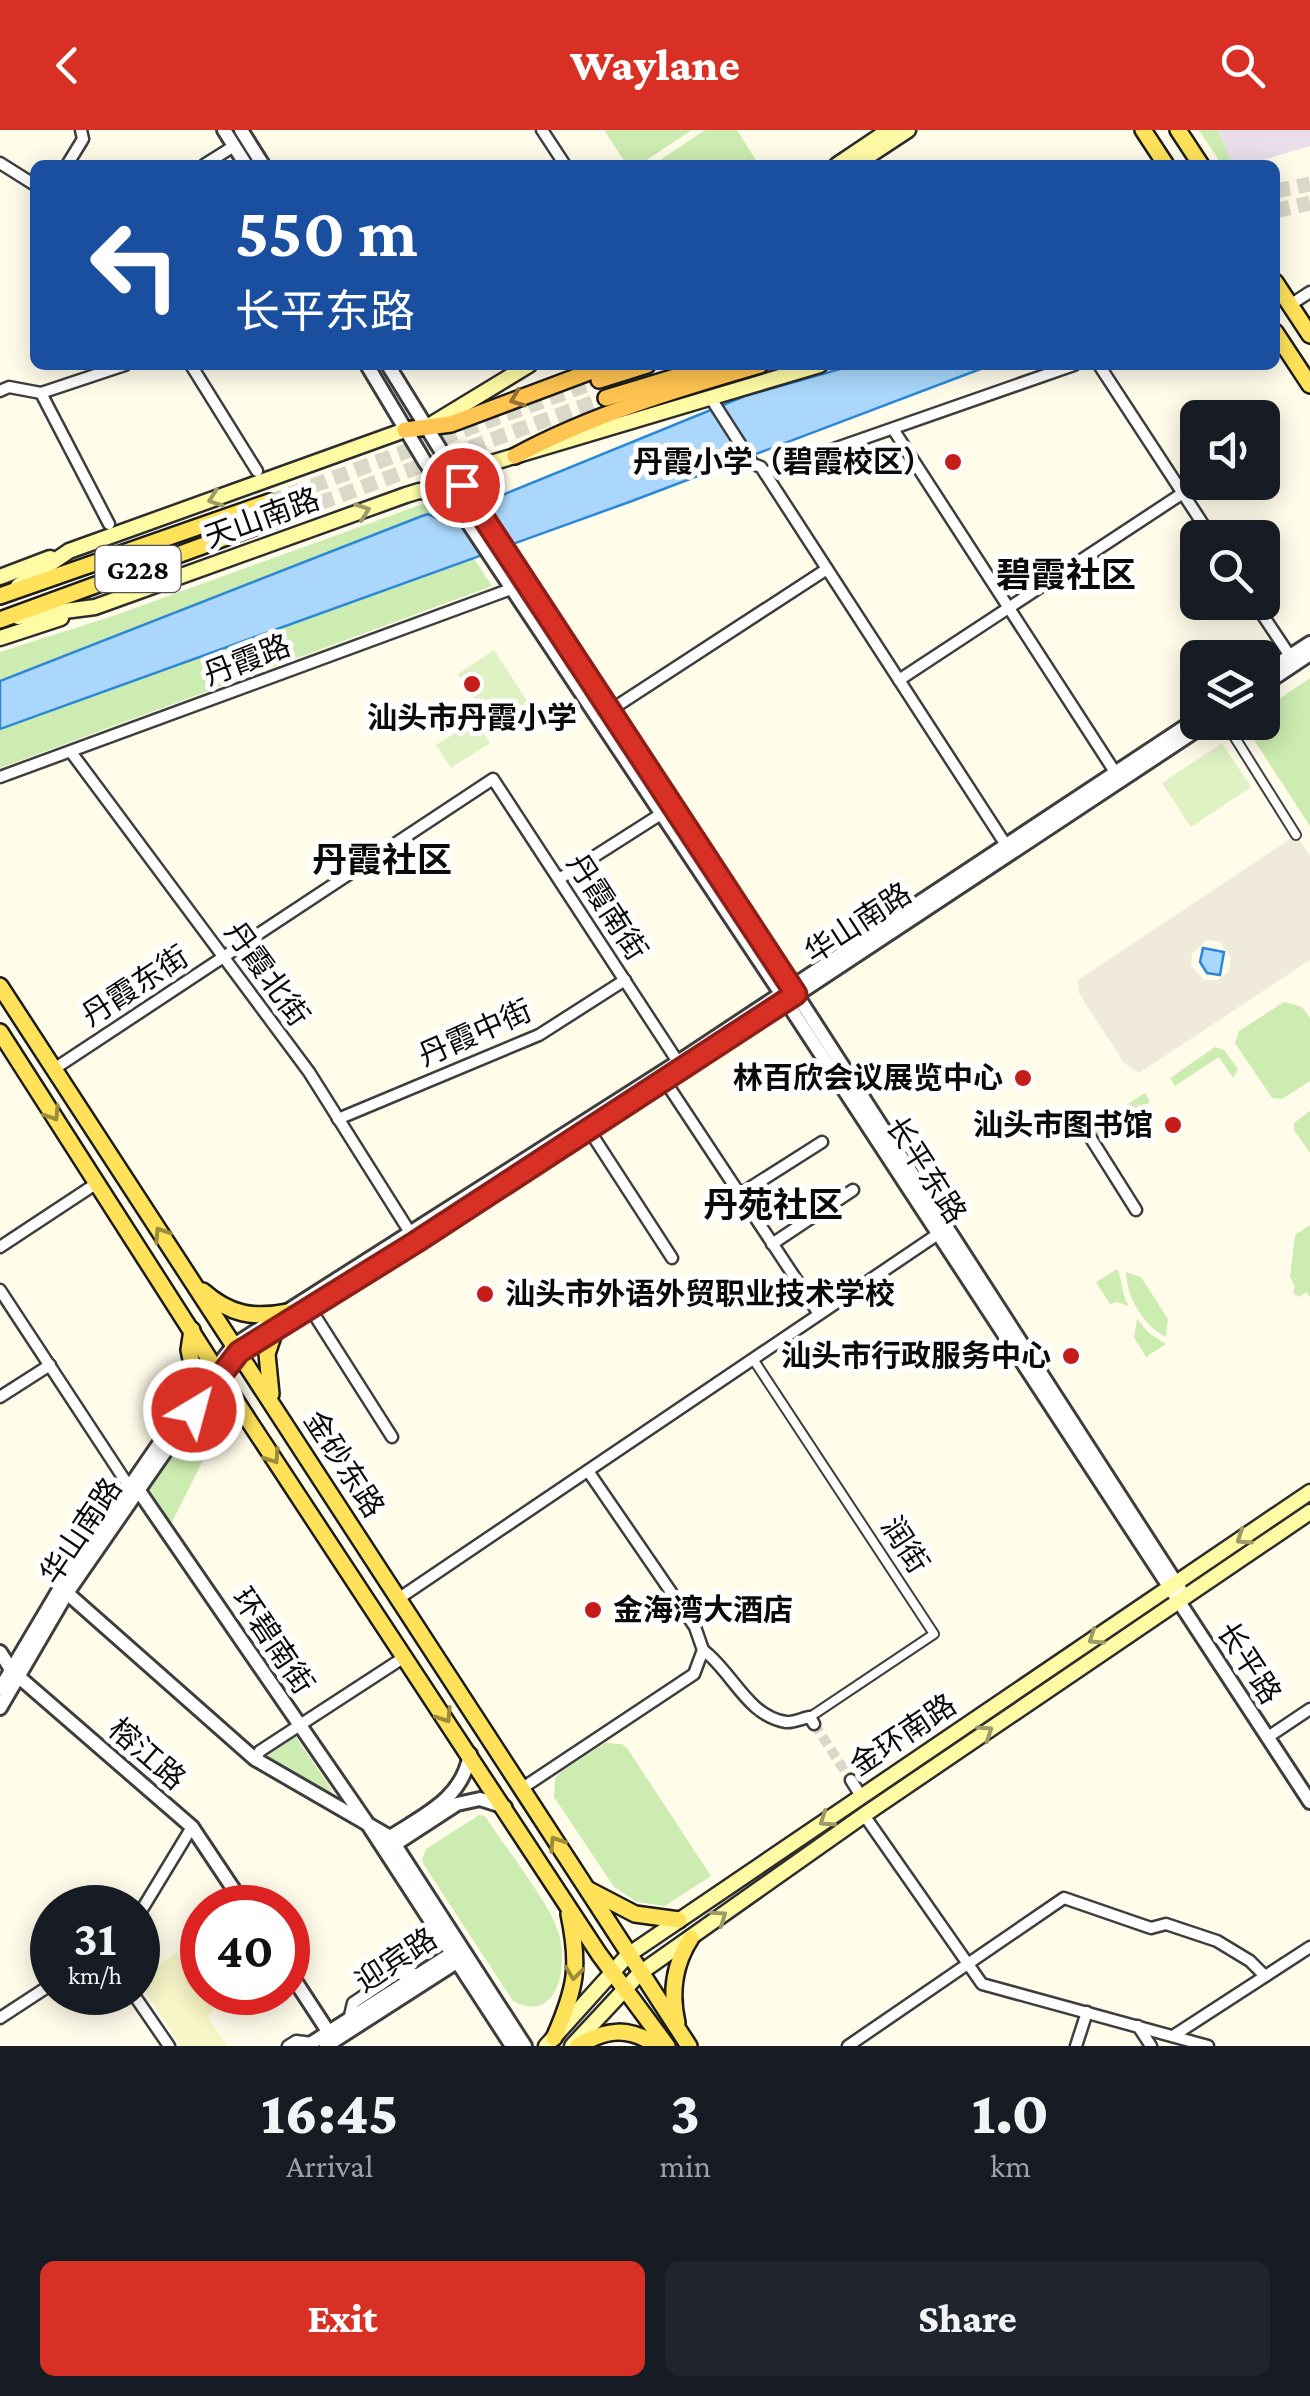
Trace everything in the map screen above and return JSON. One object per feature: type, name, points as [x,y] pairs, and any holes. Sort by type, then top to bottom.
[{"type":"highway","points":[[406,430],[451,424],[595,370]]},
{"type":"highway","points":[[599,380],[631,370]]},
{"type":"highway","points":[[606,398],[699,370]]},
{"type":"highway","points":[[515,456],[549,438],[626,409],[745,370]]},
{"type":"main road","points":[[845,160],[890,130]]},
{"type":"main road","points":[[863,160],[908,130]]},
{"type":"main road","points":[[1143,130],[1163,160]]},
{"type":"main road","points":[[1178,130],[1198,160]]},
{"type":"main road","points":[[1280,290],[1310,335]]},
{"type":"main road","points":[[1280,340],[1310,385]]},
{"type":"main road","points":[[427,427],[520,370]]},
{"type":"main road","points":[[455,489],[481,466],[805,370]]},
{"type":"main road","points":[[0,577],[406,430]]},
{"type":"main road","name":"天山南路","points":[[0,638],[406,495],[455,489]]},
{"type":"main road","name":"天山南路","points":[[4,595],[269,502]]},
{"type":"main road","name":"天山南路","points":[[2,620],[276,519]]},
{"type":"main road","points":[[4,595],[69,551]]},
{"type":"main road","name":"天山南路","points":[[2,620],[95,607]]},
{"type":"main road","name":"金砂东路","points":[[0,986],[689,2046]]},
{"type":"main road","name":"金砂东路","points":[[0,1032],[245,1416],[611,1972],[667,2046]]},
{"type":"main road","points":[[191,1280],[208,1296],[244,1314],[261,1317],[286,1312]]},
{"type":"main road","points":[[192,1330],[187,1411],[218,1406],[245,1416]]},
{"type":"main road","points":[[274,1330],[266,1373],[274,1408]]},
{"type":"main road","name":"金环南路","points":[[550,2042],[628,1955],[1310,1492]]},
{"type":"main road","name":"金环南路","points":[[575,2046],[640,1973],[864,1814],[1310,1512]]},
{"type":"main road","points":[[584,1886],[602,1900],[636,1914],[679,1920]]},
{"type":"main road","points":[[550,2042],[564,2014],[577,1965],[567,1905]]},
{"type":"main road","points":[[679,2031],[674,2008],[675,1975],[691,1938]]},
{"type":"main road","points":[[575,2046],[606,2030],[643,2036],[658,2046]]},
{"type":"street","points":[[71,160],[84,139],[81,130]]},
{"type":"street","points":[[224,130],[243,160]]},
{"type":"street","points":[[241,130],[260,160]]},
{"type":"street","points":[[542,130],[562,160]]},
{"type":"street","points":[[212,160],[234,146]]},
{"type":"street","points":[[0,163],[30,181]]},
{"type":"street","points":[[1290,305],[1310,292]]},
{"type":"street","points":[[3,386],[41,393],[110,370]]},
{"type":"street","points":[[195,370],[257,471]]},
{"type":"street","name":"长平东路","points":[[370,370],[406,430],[455,489],[789,994],[1172,1585]]},
{"type":"street","name":"长平东路","points":[[391,370],[427,427],[455,489]]},
{"type":"street","points":[[765,474],[1060,370]]},
{"type":"street","points":[[1102,370],[1180,490]]},
{"type":"street","points":[[41,393],[109,524]]},
{"type":"street","points":[[713,400],[1006,845]]},
{"type":"street","points":[[893,428],[1115,772]]},
{"type":"street","points":[[899,680],[1180,494]]},
{"type":"street","name":"长平东路","points":[[496,554],[511,588],[604,714],[661,814],[789,994],[938,1234],[1182,1600]]},
{"type":"street","points":[[604,714],[827,569]]},
{"type":"street","name":"丹霞路","points":[[0,777],[511,588]]},
{"type":"street","points":[[1266,620],[1290,656]]},
{"type":"street","points":[[1280,662],[1310,643]]},
{"type":"street","points":[[1280,674],[1310,654]]},
{"type":"street","name":"华山南路","points":[[236,1348],[310,1308],[665,1081],[1180,730]]},
{"type":"street","name":"华山南路","points":[[0,1689],[16,1674],[134,1489],[236,1348],[286,1312],[789,994],[1180,740]]},
{"type":"street","points":[[1237,740],[1296,836]]},
{"type":"street","name":"丹霞北街","points":[[71,752],[309,1072],[411,1234]]},
{"type":"street","name":"丹霞东街","points":[[54,1069],[493,779]]},
{"type":"street","name":"丹霞南街","points":[[493,779],[678,1062]]},
{"type":"street","points":[[559,879],[661,814]]},
{"type":"street","name":"丹霞中街","points":[[338,1119],[539,1035],[625,980]]},
{"type":"street","points":[[665,1081],[819,1314]]},
{"type":"street","points":[[1080,1121],[1136,1210]]},
{"type":"street","points":[[589,1130],[672,1258]]},
{"type":"street","points":[[740,1194],[822,1142]]},
{"type":"street","points":[[0,1246],[97,1183]]},
{"type":"street","points":[[772,1244],[853,1190]]},
{"type":"street","points":[[398,1599],[938,1234]]},
{"type":"street","name":"环碧南街","points":[[0,1290],[134,1489],[366,1820],[388,1844],[512,2046]]},
{"type":"street","points":[[310,1308],[392,1437]]},
{"type":"street","name":"润街","points":[[753,1359],[934,1634],[812,1720]]},
{"type":"street","points":[[0,1397],[50,1365]]},
{"type":"street","points":[[588,1470],[694,1627],[703,1650],[720,1662],[751,1705],[787,1722],[812,1720]]},
{"type":"street","name":"华山南路","points":[[0,1708],[60,1588],[134,1489]]},
{"type":"street","points":[[68,1593],[255,1759],[366,1820]]},
{"type":"street","name":"长平路","points":[[1182,1600],[1310,1786]]},
{"type":"street","name":"长平路","points":[[1182,1600],[1310,1802]]},
{"type":"street","points":[[521,1789],[694,1674],[703,1650]]},
{"type":"street","name":"榕江路","points":[[0,1652],[16,1674],[192,1827],[231,1885]]},
{"type":"street","points":[[255,1759],[260,1751],[406,1656]]},
{"type":"street","points":[[1274,1732],[1310,1709]]},
{"type":"street","points":[[388,1844],[450,1796],[466,1774],[470,1754]]},
{"type":"street","points":[[851,1780],[861,1796]]},
{"type":"street","points":[[388,1844],[457,1804],[480,1799],[505,1807]]},
{"type":"street","points":[[864,1814],[982,1984],[1137,2024],[1174,2041],[1189,2040],[1208,2046]]},
{"type":"street","points":[[157,1885],[192,1827]]},
{"type":"street","points":[[848,2046],[1064,1898],[1150,1928],[1166,1924],[1217,1941],[1250,1961],[1265,1976]]},
{"type":"street","points":[[1174,2041],[1310,1946]]},
{"type":"street","name":"环碧南街","points":[[458,1955],[526,2046]]},
{"type":"street","name":"迎宾路","points":[[331,2038],[420,1974],[458,1955]]},
{"type":"street","name":"迎宾路","points":[[331,2038],[458,1955]]},
{"type":"street","points":[[0,2018],[30,1998]]},
{"type":"street","points":[[288,2046],[296,2041],[331,2038],[310,2005]]},
{"type":"street","points":[[1076,2046],[1087,2012]]},
{"type":"street","points":[[148,2015],[169,2046]]},
{"type":"street","points":[[1137,2024],[1152,2046]]},
{"type":"shaded area","points":[[1218,130],[1310,130],[1310,146],[1263,160],[1230,160]]},
{"type":"shaded area","points":[[1296,835],[1310,856],[1310,960],[1139,1073],[1124,1063],[1079,993],[1078,980]],"holes":[[[1207,940],[1220,942],[1231,958],[1229,972],[1218,980],[1204,980],[1191,966],[1192,953]]]},
{"type":"green space","points":[[604,130],[692,130],[647,160],[624,160]]},
{"type":"green space","points":[[705,130],[737,130],[756,160],[660,160]]},
{"type":"green space","points":[[1199,130],[1218,130],[1230,160],[1219,160]]},
{"type":"green space","points":[[423,504],[439,508],[449,517],[440,520],[428,514],[422,516],[0,681],[0,652],[113,616]]},
{"type":"green space","points":[[473,557],[492,586],[0,768],[0,729]]},
{"type":"green space","points":[[494,650],[531,707],[496,730],[458,674]]},
{"type":"green space","points":[[1310,678],[1310,826],[1254,740],[1280,740],[1280,698]]},
{"type":"green space","points":[[475,720],[490,743],[451,768],[436,745]]},
{"type":"green space","points":[[1222,743],[1251,787],[1191,827],[1162,783]]},
{"type":"green space","points":[[1284,1002],[1302,1007],[1310,1018],[1310,1081],[1282,1099],[1272,1098],[1235,1043],[1239,1031]]},
{"type":"green space","points":[[1215,1047],[1224,1050],[1238,1069],[1233,1078],[1219,1057],[1175,1086],[1170,1078]]},
{"type":"green space","points":[[1145,1093],[1150,1102],[1095,1138],[1100,1121]]},
{"type":"green space","points":[[1310,1111],[1310,1153],[1294,1130],[1294,1123]]},
{"type":"green space","points":[[1310,1225],[1310,1297],[1306,1292],[1299,1297],[1293,1293],[1295,1286],[1290,1277],[1295,1235]]},
{"type":"green space","points":[[1117,1269],[1129,1306],[1110,1304],[1096,1282]]},
{"type":"green space","points":[[1126,1272],[1141,1277],[1168,1319],[1166,1337],[1150,1326],[1138,1310]]},
{"type":"green space","points":[[1137,1319],[1166,1344],[1146,1357],[1134,1337]]},
{"type":"green space","points":[[212,1413],[222,1414],[220,1427],[171,1524],[148,1491],[198,1419]]},
{"type":"green space","points":[[295,1736],[332,1790],[327,1793],[267,1755]]},
{"type":"green space","points":[[605,1743],[627,1748],[711,1876],[665,1906],[637,1902],[614,1887],[554,1797],[555,1778]]},
{"type":"green space","points":[[479,1815],[485,1816],[526,1875],[559,1934],[560,1976],[550,1999],[540,2005],[513,2001],[422,1859],[426,1849]]},
{"type":"green space","points":[[177,1952],[180,2015],[210,2015],[227,2046],[181,2046],[160,2014],[160,1964]]},
{"type":"water","points":[[836,370],[978,370],[632,501],[0,729],[0,681],[422,516],[428,514],[441,520],[745,396]]},
{"type":"water","points":[[1203,948],[1224,952],[1220,975],[1207,973],[1200,962]]},
{"type":"tunnel","points":[[1280,190],[1310,184]]},
{"type":"tunnel","points":[[1280,210],[1310,203]]},
{"type":"tunnel","points":[[269,502],[599,380]]},
{"type":"tunnel","points":[[276,519],[606,398]]},
{"type":"tunnel","points":[[814,1724],[851,1780]]},
{"type":"place","name":"丹霞小学（碧霞校区）","points":[[953,462]]},
{"type":"place","name":"汕头市丹霞小学","points":[[472,684]]},
{"type":"place","name":"林百欣会议展览中心","points":[[1023,1078]]},
{"type":"place","name":"汕头市图书馆","points":[[1173,1125]]},
{"type":"place","name":"汕头市外语外贸职业技术学校","points":[[485,1294]]},
{"type":"place","name":"汕头市行政服务中心","points":[[1071,1356]]},
{"type":"place","name":"金海湾大酒店","points":[[593,1610]]},
{"type":"district","name":"碧霞社区","points":[[1066,575]]},
{"type":"district","name":"丹霞社区","points":[[382,860]]},
{"type":"district","name":"丹苑社区","points":[[773,1205]]},
{"type":"route","points":[[194,1410],[239,1352],[416,1242],[796,994],[462,485]]}]
